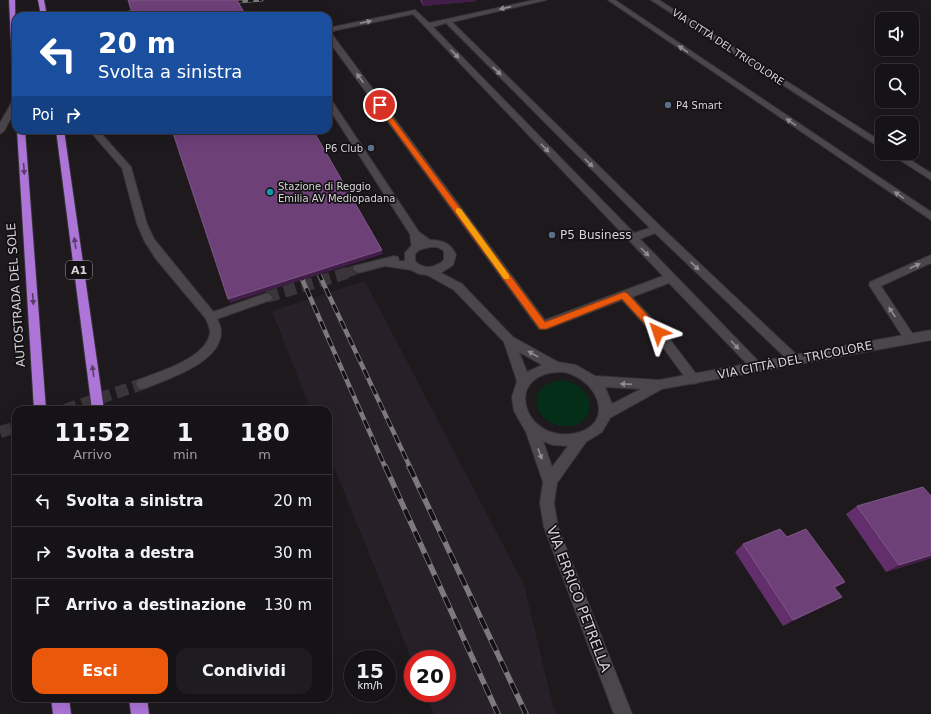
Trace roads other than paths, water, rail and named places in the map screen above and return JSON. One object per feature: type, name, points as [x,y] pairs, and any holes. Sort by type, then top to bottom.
[{"type":"highway","points":[[12,0],[13,12]]},
{"type":"highway","points":[[42,0],[44,12]]},
{"type":"highway","name":"AUTOSTRADA DEL SOLE","points":[[21,134],[40,406]]},
{"type":"highway","name":"A1","points":[[61,134],[97,406]]},
{"type":"highway","points":[[60,702],[62,714]]},
{"type":"highway","points":[[138,702],[140,714]]},
{"type":"street","points":[[428,26],[543,0]]},
{"type":"street","points":[[611,0],[931,217]]},
{"type":"street","name":"VIA CITTÀ DEL TRICOLORE","points":[[654,0],[875,142]]},
{"type":"street","points":[[332,29],[415,12],[757,367]]},
{"type":"street","points":[[447,21],[657,229],[795,360]]},
{"type":"street","points":[[332,40],[543,326],[670,278]]},
{"type":"street","points":[[332,107],[415,234],[428,242],[440,244],[448,250],[451,258],[449,262],[441,269],[429,271],[423,271],[413,266],[388,263],[358,268]]},
{"type":"street","points":[[0,131],[12,109]]},
{"type":"street","points":[[96,134],[126,167],[142,224],[149,240],[160,256],[211,317],[215,324],[216,332],[214,340],[206,352],[192,363],[142,384]]},
{"type":"street","points":[[905,160],[931,177]]},
{"type":"street","points":[[632,238],[657,229]]},
{"type":"street","points":[[413,266],[410,262],[415,234]]},
{"type":"street","points":[[388,263],[428,242]]},
{"type":"street","points":[[910,339],[874,285],[931,259]]},
{"type":"street","points":[[449,262],[458,287]]},
{"type":"street","points":[[429,271],[458,287],[509,340],[556,367],[576,371],[594,381],[602,391],[606,403],[605,414],[601,424],[592,433],[581,438],[568,440],[553,439],[540,434],[529,426]]},
{"type":"street","points":[[624,295],[658,332],[693,379]]},
{"type":"street","points":[[211,317],[268,297]]},
{"type":"street","name":"VIA CITTÀ DEL TRICOLORE","points":[[659,385],[931,335]]},
{"type":"street","points":[[509,340],[524,382]]},
{"type":"street","points":[[550,482],[529,426],[522,415],[518,404],[519,393],[524,382],[532,374],[543,369],[556,367]]},
{"type":"street","points":[[594,381],[659,385]]},
{"type":"street","points":[[605,414],[659,385]]},
{"type":"street","points":[[550,482],[581,438]]},
{"type":"street","name":"VIA ERRICO PETRELLA","points":[[550,482],[547,505],[551,527],[623,714]]},
{"type":"tunnel","points":[[346,273],[358,269]]},
{"type":"tunnel","points":[[267,297],[350,272]]},
{"type":"tunnel","points":[[77,406],[142,384]]},
{"type":"tunnel","points":[[0,432],[12,428]]},
{"type":"railway","points":[[237,2],[262,0]]},
{"type":"railway","points":[[314,264],[318,273]]},
{"type":"railway","points":[[298,269],[300,273]]},
{"type":"railway","points":[[299,272],[385,467]]},
{"type":"railway","points":[[318,272],[410,467]]},
{"type":"railway","points":[[385,466],[498,714]]},
{"type":"railway","points":[[409,466],[526,714]]},
{"type":"place","name":"P4 Smart","points":[[668,105]]},
{"type":"place","name":"P6 Club","points":[[371,148]]},
{"type":"place","name":"Stazione di Reggio Emilia AV Mediopadana","points":[[270,192]]},
{"type":"place","name":"P5 Business","points":[[552,235]]}]
